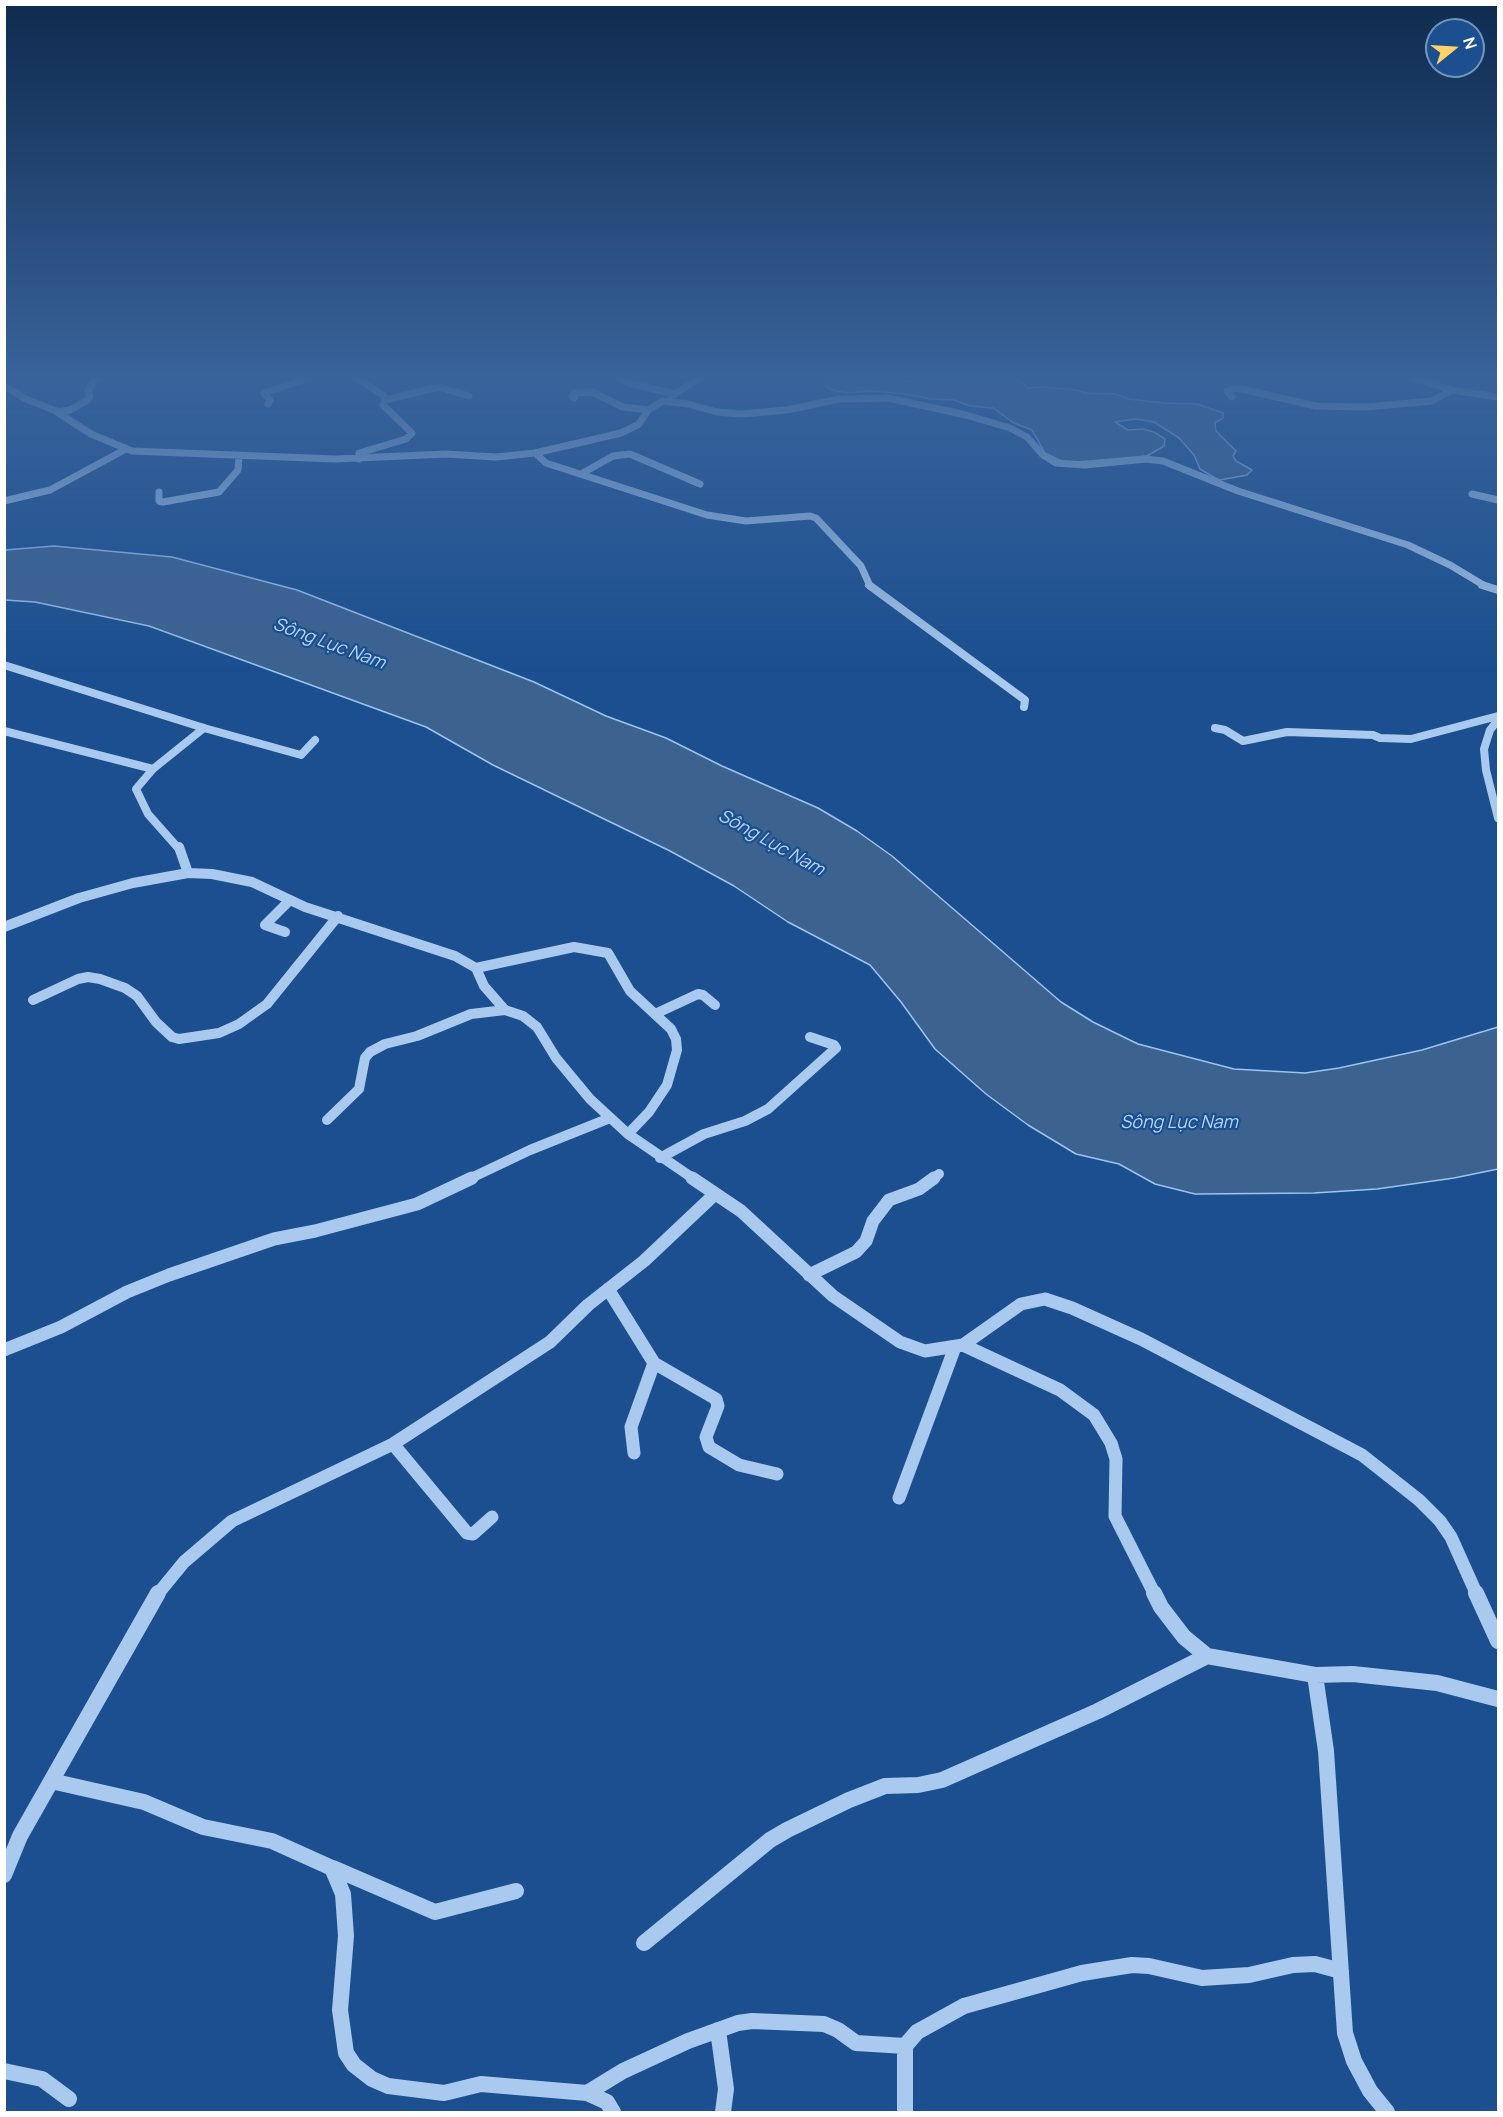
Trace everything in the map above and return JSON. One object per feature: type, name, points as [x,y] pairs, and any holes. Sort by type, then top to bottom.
[{"type":"street","points":[[4,501],[50,490],[74,476]]},
{"type":"street","points":[[159,492],[158,499],[163,502],[219,492],[233,476]]},
{"type":"street","points":[[587,476],[726,519],[752,521],[810,516],[816,518],[861,566],[870,586],[1024,700],[1024,707]]},
{"type":"street","points":[[679,476],[700,483]]},
{"type":"street","points":[[1199,476],[1238,491],[1408,544],[1484,586],[1498,590]]},
{"type":"street","points":[[1472,494],[1498,500]]},
{"type":"street","points":[[4,665],[204,728],[301,755],[315,740]]},
{"type":"street","points":[[1215,728],[1228,731],[1243,741],[1287,732],[1373,735],[1380,738],[1411,739],[1498,718]]},
{"type":"street","points":[[1498,718],[1490,730],[1484,749],[1486,770],[1498,818]]},
{"type":"street","points":[[188,873],[178,846],[148,814],[136,793],[136,787],[153,769],[204,728]]},
{"type":"street","points":[[4,731],[153,769]]},
{"type":"street","points":[[4,927],[101,892],[133,883],[188,873],[231,876],[252,882],[289,901],[455,956],[476,968],[484,986],[505,1010]]},
{"type":"street","points":[[285,932],[265,925],[289,901]]},
{"type":"street","points":[[33,1000],[78,980],[88,977],[100,979],[125,988],[137,996],[156,1022],[172,1037],[191,1038],[219,1033],[267,1004],[338,916]]},
{"type":"street","points":[[4,920],[19,920]]},
{"type":"street","points":[[476,968],[530,955],[573,948],[600,950],[608,953],[638,1000],[671,1029],[676,1040],[677,1050],[667,1085],[660,1098],[628,1134]]},
{"type":"street","points":[[655,1014],[698,994],[703,995],[715,1005]]},
{"type":"street","points":[[327,1120],[359,1089],[365,1058],[370,1052],[385,1044],[412,1038],[471,1014],[505,1010],[524,1016],[537,1027],[556,1058],[590,1099],[628,1134],[660,1158],[741,1211],[832,1296],[900,1342],[925,1351],[959,1346],[1021,1304],[1036,1300],[1052,1301],[1141,1339],[1362,1455],[1419,1500],[1440,1521],[1451,1537],[1498,1641]]},
{"type":"street","points":[[660,1158],[704,1134],[745,1121],[768,1109],[836,1048],[834,1045],[810,1036]]},
{"type":"street","points":[[4,1350],[61,1327],[127,1292],[169,1275],[274,1239],[315,1231],[417,1204],[530,1150],[610,1118]]},
{"type":"street","points":[[809,1275],[856,1252],[866,1241],[873,1221],[889,1200],[920,1189],[939,1174]]},
{"type":"street","points":[[4,1875],[20,1836],[157,1595],[184,1562],[232,1521],[393,1444],[550,1342],[608,1289],[644,1261],[715,1194]]},
{"type":"street","points":[[608,1289],[654,1363],[716,1399],[718,1406],[706,1437],[709,1447],[739,1465],[777,1474]]},
{"type":"street","points":[[899,1498],[959,1346]]},
{"type":"street","points":[[959,1346],[1060,1390],[1094,1415],[1111,1443],[1116,1459],[1115,1516],[1161,1607],[1184,1636],[1207,1656],[1315,1675],[1353,1674],[1437,1683],[1498,1699]]},
{"type":"street","points":[[634,1453],[631,1427],[654,1363]]},
{"type":"street","points":[[393,1444],[467,1533],[473,1534],[492,1517]]},
{"type":"street","points":[[644,1943],[770,1840],[787,1830],[849,1800],[885,1786],[918,1785],[942,1780],[1098,1711],[1207,1656]]},
{"type":"street","points":[[1315,1675],[1326,1751],[1345,2032],[1354,2061],[1370,2091],[1387,2112]]},
{"type":"street","points":[[51,1781],[144,1802],[203,1827],[272,1841],[435,1912],[516,1891]]},
{"type":"street","points":[[332,1868],[343,1894],[346,1936],[340,2010],[346,2054],[354,2065],[372,2079],[388,2086],[444,2093],[481,2084],[587,2092],[606,2102],[613,2112]]},
{"type":"street","points":[[905,2112],[905,2046],[917,2032],[964,2006],[1082,1973],[1132,1965],[1149,1966],[1202,1977],[1249,1975],[1293,1965],[1315,1964],[1341,1971]]},
{"type":"street","points":[[587,2092],[640,2062],[718,2030],[752,2021],[824,2024],[838,2030],[856,2043],[905,2046]]},
{"type":"street","points":[[718,2030],[726,2089],[723,2112]]},
{"type":"street","points":[[4,2071],[42,2079],[69,2099]]},
{"type":"water","points":[[1211,476],[1243,476],[1220,480]]},
{"type":"water","name":"Sông Lục Nam","points":[[54,546],[172,557],[297,590],[534,682],[606,716],[666,738],[722,766],[818,808],[857,831],[892,856],[1061,1002],[1093,1022],[1138,1044],[1234,1069],[1305,1073],[1422,1050],[1498,1027],[1498,1169],[1377,1189],[1314,1193],[1195,1194],[1155,1184],[1119,1164],[1076,1154],[1028,1125],[986,1094],[935,1049],[901,1002],[870,965],[788,922],[734,886],[670,851],[493,765],[426,727],[149,626],[35,602],[5,600],[5,550]]}]
